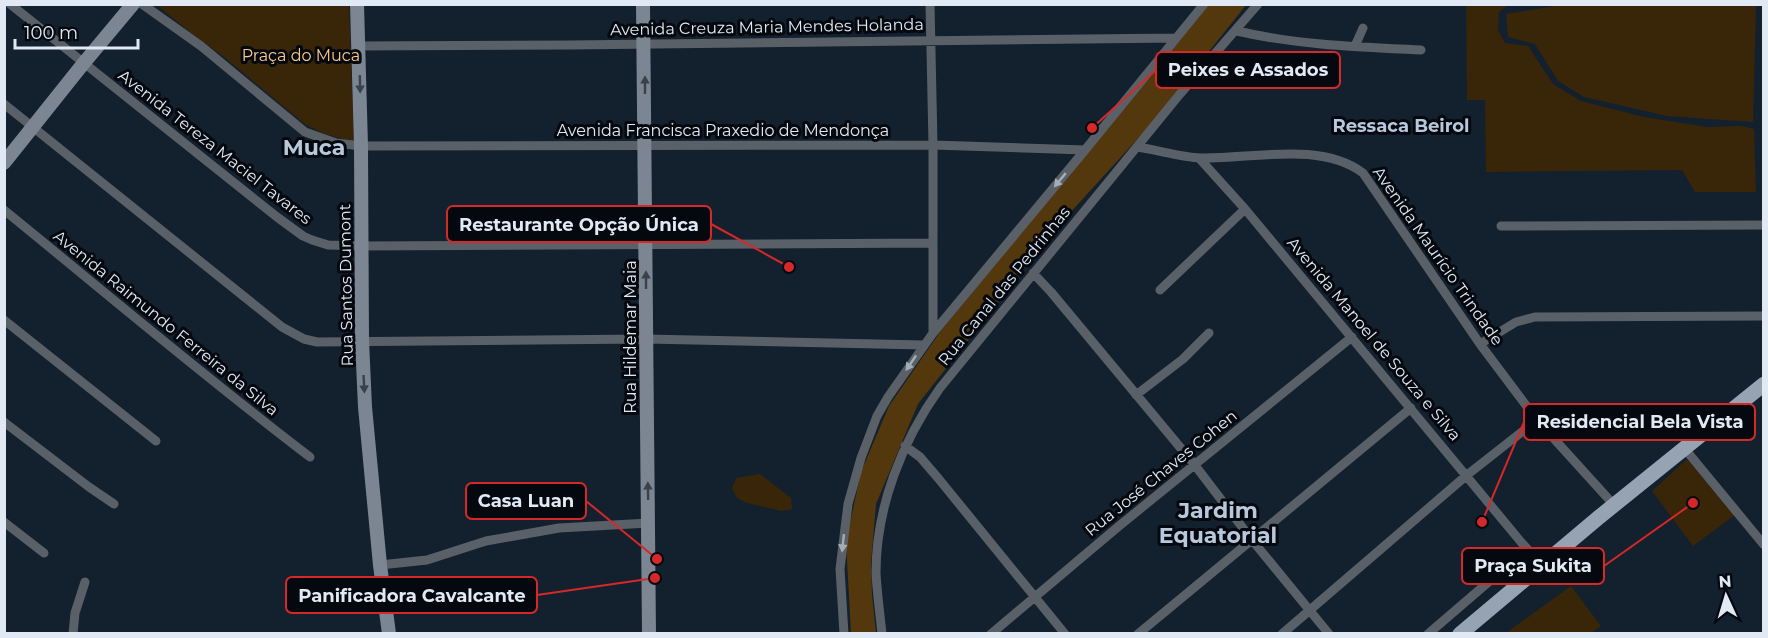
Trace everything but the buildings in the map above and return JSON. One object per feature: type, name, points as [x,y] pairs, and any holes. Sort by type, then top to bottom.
[{"type":"main road","points":[[4,163],[133,4]]},
{"type":"main road","name":"Rua Santos Dumont","points":[[357,4],[365,407],[389,633]]},
{"type":"main road","name":"Rua Hildemar Maia","points":[[643,4],[649,633]]},
{"type":"main road","points":[[1460,633],[1764,384]]},
{"type":"street","name":"Avenida Tereza Maciel Tavares","points":[[10,4],[277,217],[303,236],[328,245],[932,243]]},
{"type":"street","name":"Avenida Francisca Praxedio de Mendonça","points":[[142,4],[201,46],[305,132],[336,143],[361,146],[933,145],[1085,150]]},
{"type":"street","points":[[930,4],[933,333]]},
{"type":"street","name":"Rua Canal das Pedrinhas","points":[[844,633],[840,569],[848,504],[861,458],[877,416],[923,345],[1204,4]]},
{"type":"street","name":"Rua Canal das Pedrinhas","points":[[882,633],[876,575],[877,556],[885,500],[905,446],[940,388],[1180,94],[1237,31],[1258,4]]},
{"type":"street","points":[[1355,46],[1363,28]]},
{"type":"street","points":[[1237,31],[1305,43],[1421,50]]},
{"type":"street","name":"Avenida Creuza Maria Mendes Holanda","points":[[359,46],[1176,38]]},
{"type":"street","points":[[4,104],[282,327],[304,339],[317,342],[646,339],[923,345]]},
{"type":"street","name":"Avenida Maurício Trindade","points":[[1137,147],[1199,158],[1302,155],[1332,158],[1353,165],[1373,186],[1480,344],[1537,420],[1614,505]]},
{"type":"street","name":"Avenida Manoel de Souza e Silva","points":[[1199,158],[1245,209],[1542,565]]},
{"type":"street","points":[[1160,290],[1245,209]]},
{"type":"street","name":"Avenida Raimundo Ferreira da Silva","points":[[4,210],[310,457]]},
{"type":"street","points":[[1502,226],[1764,225]]},
{"type":"street","points":[[1033,273],[1194,464],[1252,540],[1329,633]]},
{"type":"street","points":[[1480,344],[1516,322],[1535,316],[1764,316]]},
{"type":"street","points":[[4,320],[156,441]]},
{"type":"street","points":[[1136,395],[1183,359],[1209,333]]},
{"type":"street","name":"Rua José Chaves Cohen","points":[[991,633],[1194,464],[1352,337]]},
{"type":"street","points":[[1138,633],[1411,408]]},
{"type":"street","points":[[1282,633],[1467,475],[1537,420]]},
{"type":"street","points":[[4,422],[114,504]]},
{"type":"street","points":[[905,446],[920,457],[938,477],[1065,633]]},
{"type":"street","points":[[1685,448],[1764,545]]},
{"type":"street","points":[[4,522],[44,553]]},
{"type":"street","points":[[380,565],[427,560],[486,541],[559,528],[649,523]]},
{"type":"street","points":[[1428,633],[1524,546]]},
{"type":"street","points":[[73,633],[75,613],[85,582]]},
{"type":"green space","name":"Praça do Muca","points":[[157,5],[349,5],[354,142],[325,134],[306,125]]},
{"type":"green space","points":[[1466,5],[1521,5],[1507,6],[1499,12],[1498,30],[1505,43],[1528,46],[1553,84],[1581,101],[1644,117],[1707,127],[1741,126],[1754,129],[1756,192],[1695,192],[1682,170],[1486,172],[1485,100],[1467,100]]},
{"type":"green space","points":[[1562,5],[1756,5],[1753,122],[1667,116],[1584,97],[1558,81],[1535,44],[1508,37],[1506,14]]},
{"type":"green space","points":[[1687,459],[1735,515],[1693,546],[1652,491]]},
{"type":"green space","points":[[760,474],[791,498],[792,509],[781,511],[747,503],[737,498],[732,488],[736,478]]},
{"type":"green space","points":[[1571,586],[1601,626],[1591,633],[1506,633]]},
{"type":"shaded area","points":[[1207,5],[1246,5],[1152,123],[1058,226],[918,404],[876,504],[871,562],[876,633],[851,634],[846,542],[861,472],[889,406],[940,332]]},
{"type":"place","name":"Peixes e Assados","points":[[1092,128]]},
{"type":"place","name":"Restaurante Opção Única","points":[[789,267]]},
{"type":"place","name":"Praça Sukita","points":[[1693,503]]},
{"type":"place","name":"Residencial Bela Vista","points":[[1482,522]]},
{"type":"place","name":"Casa Luan","points":[[657,559]]},
{"type":"place","name":"Panificadora Cavalcante","points":[[655,578]]},
{"type":"district","name":"Ressaca Beirol","points":[[1401,126]]},
{"type":"district","name":"Muca","points":[[314,147]]},
{"type":"district","name":"Jardim Equatorial","points":[[1218,522]]}]
